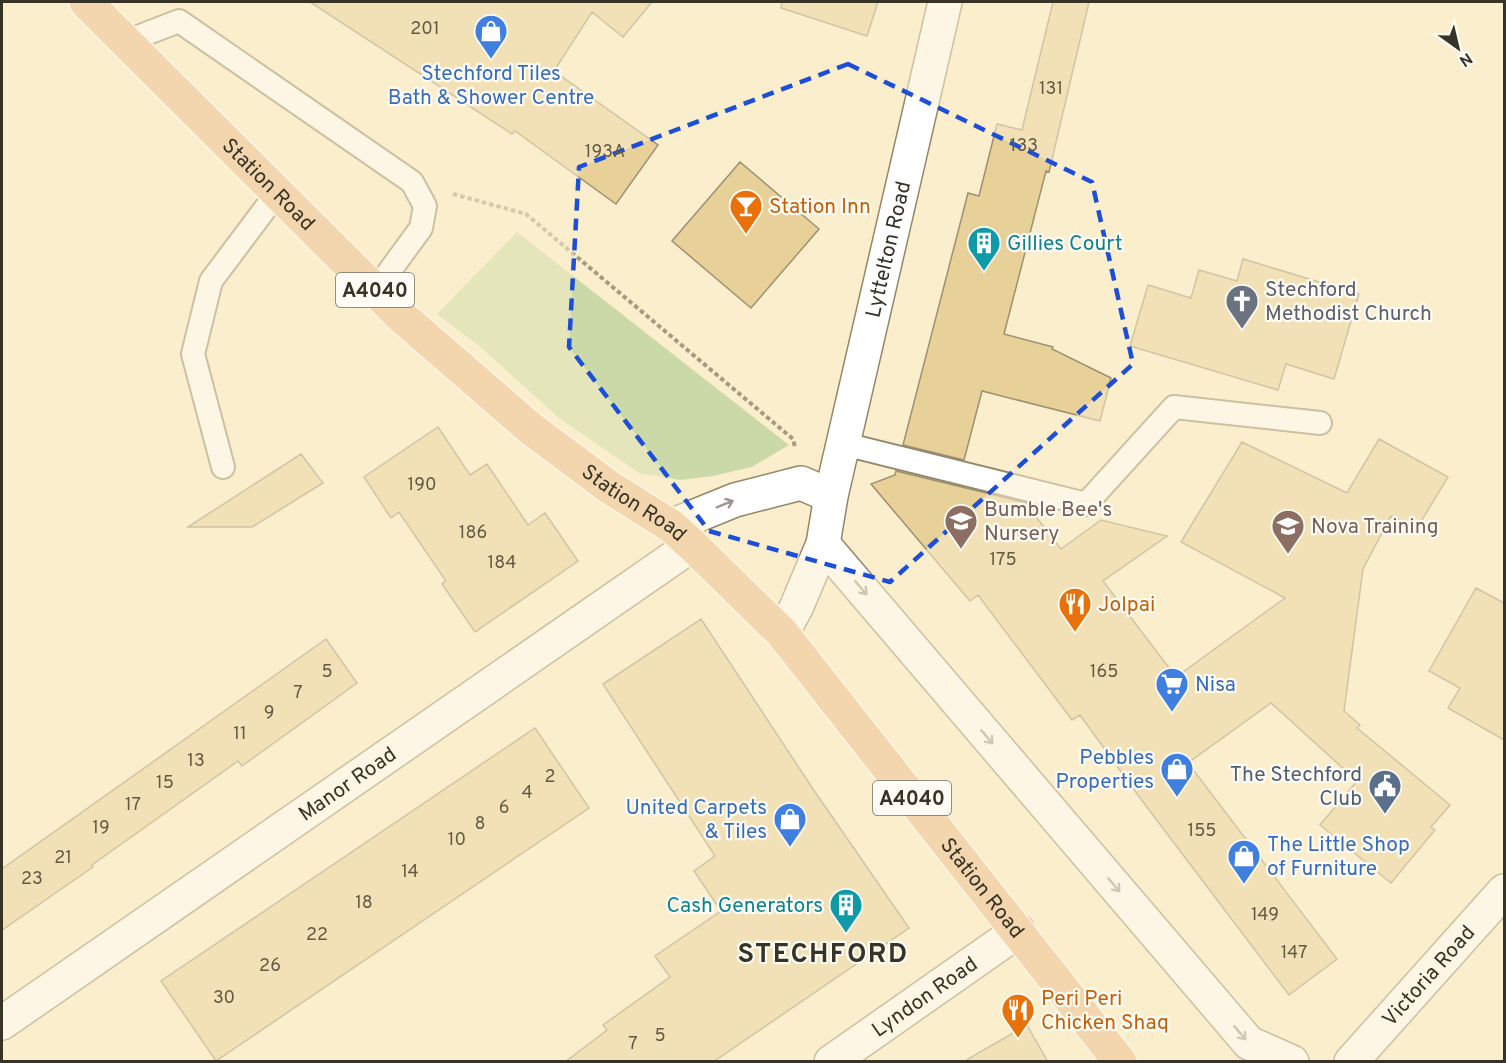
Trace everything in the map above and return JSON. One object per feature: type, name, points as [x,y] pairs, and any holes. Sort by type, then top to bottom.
[{"type":"main road","name":"Station Road","points":[[86,2],[402,317],[530,428],[609,487],[682,536],[782,633],[1120,1062]]},
{"type":"street","name":"Lyttelton Road","points":[[782,633],[796,608],[823,544],[831,496],[945,2]]},
{"type":"street","points":[[682,536],[735,500],[801,483],[831,496]]},
{"type":"street","name":"Manor Road","points":[[2,1023],[682,536]]},
{"type":"street","points":[[823,544],[1249,1043],[1292,1062]]},
{"type":"street","name":"Victoria Road","points":[[1351,1062],[1504,891]]},
{"type":"street","name":"Lyndon Road","points":[[831,1062],[1018,931]]},
{"type":"lane","points":[[125,42],[179,21],[412,182],[425,206],[421,228],[375,291]]},
{"type":"lane","points":[[223,467],[193,354],[211,281],[277,193]]},
{"type":"lane","points":[[844,444],[1086,504],[1174,407],[1320,423]]},
{"type":"path","points":[[412,182],[526,214],[793,439],[801,483]]},
{"type":"highlighted area","points":[[848,64],[1092,182],[1133,364],[890,582],[709,531],[569,347],[579,167]]},
{"type":"green space","points":[[517,232],[789,445],[752,467],[713,476],[680,480],[639,473],[559,418],[478,345],[437,314]]},
{"type":"building","points":[[310,2],[652,2],[623,37],[592,12],[554,71],[658,145],[616,204],[515,131],[512,134]]},
{"type":"building","points":[[782,2],[878,2],[867,36],[781,8]]},
{"type":"building","name":"Gillies Court","points":[[1053,2],[1089,2],[1049,172],[1046,171],[1004,334],[1053,347],[1052,349],[1111,378],[1100,421],[982,391],[964,460],[903,445],[968,193],[979,196],[997,124],[1022,130]]},
{"type":"building","name":"Station Inn","points":[[740,162],[819,229],[751,308],[672,241]]},
{"type":"building","name":"Stechford Methodist Church","points":[[1243,259],[1359,294],[1334,379],[1286,364],[1278,390],[1130,346],[1148,285],[1191,298],[1199,270],[1237,281]]},
{"type":"building","points":[[438,427],[470,475],[487,464],[528,525],[545,513],[578,561],[475,632],[442,584],[446,581],[399,512],[391,518],[364,477]]},
{"type":"building","points":[[1379,439],[1448,477],[1417,528],[1391,516],[1363,569],[1344,711],[1360,725],[1357,728],[1450,805],[1431,827],[1435,830],[1391,883],[1320,825],[1357,781],[1271,703],[1188,763],[1337,959],[1289,995],[1080,715],[1072,720],[978,595],[970,601],[871,484],[895,475],[896,471],[1031,504],[1037,518],[1061,549],[1101,520],[1167,536],[1103,581],[1176,677],[1285,598],[1181,542],[1242,442],[1347,493]]},
{"type":"building","points":[[301,454],[323,483],[252,527],[188,527]]},
{"type":"building","points":[[1476,588],[1504,603],[1504,740],[1448,708],[1460,688],[1429,671]]},
{"type":"building","points":[[701,619],[813,789],[909,928],[713,1062],[565,1062],[607,1030],[603,1025],[670,977],[655,956],[721,911],[694,871],[715,856],[603,684]]},
{"type":"building","points":[[326,639],[357,683],[242,766],[238,761],[2,930],[2,869]]},
{"type":"building","points":[[535,728],[589,808],[216,1061],[161,981]]},
{"type":"building","name":"Peri Peri Chicken Shaq","points":[[1027,1025],[1048,1062],[963,1062]]},
{"type":"place","name":"Stechford Tiles Bath & Shower Centre","points":[[491,60]]},
{"type":"place","name":"Station Inn","points":[[746,235]]},
{"type":"place","name":"Gillies Court","points":[[984,272]]},
{"type":"place","name":"Stechford Methodist Church","points":[[1242,330]]},
{"type":"place","name":"Bumble Bee's Nursery","points":[[961,550]]},
{"type":"place","name":"Nova Training","points":[[1288,555]]},
{"type":"place","name":"Jolpai","points":[[1075,633]]},
{"type":"place","name":"Nisa","points":[[1172,713]]},
{"type":"place","name":"Pebbles Properties","points":[[1177,798]]},
{"type":"place","name":"The Stechford Club","points":[[1385,815]]},
{"type":"place","name":"United Carpets & Tiles","points":[[790,848]]},
{"type":"place","name":"The Little Shop of Furniture","points":[[1244,885]]},
{"type":"place","name":"Cash Generators","points":[[846,934]]},
{"type":"place","name":"Peri Peri Chicken Shaq","points":[[1018,1039]]},
{"type":"district","name":"STECHFORD","points":[[823,953]]}]
